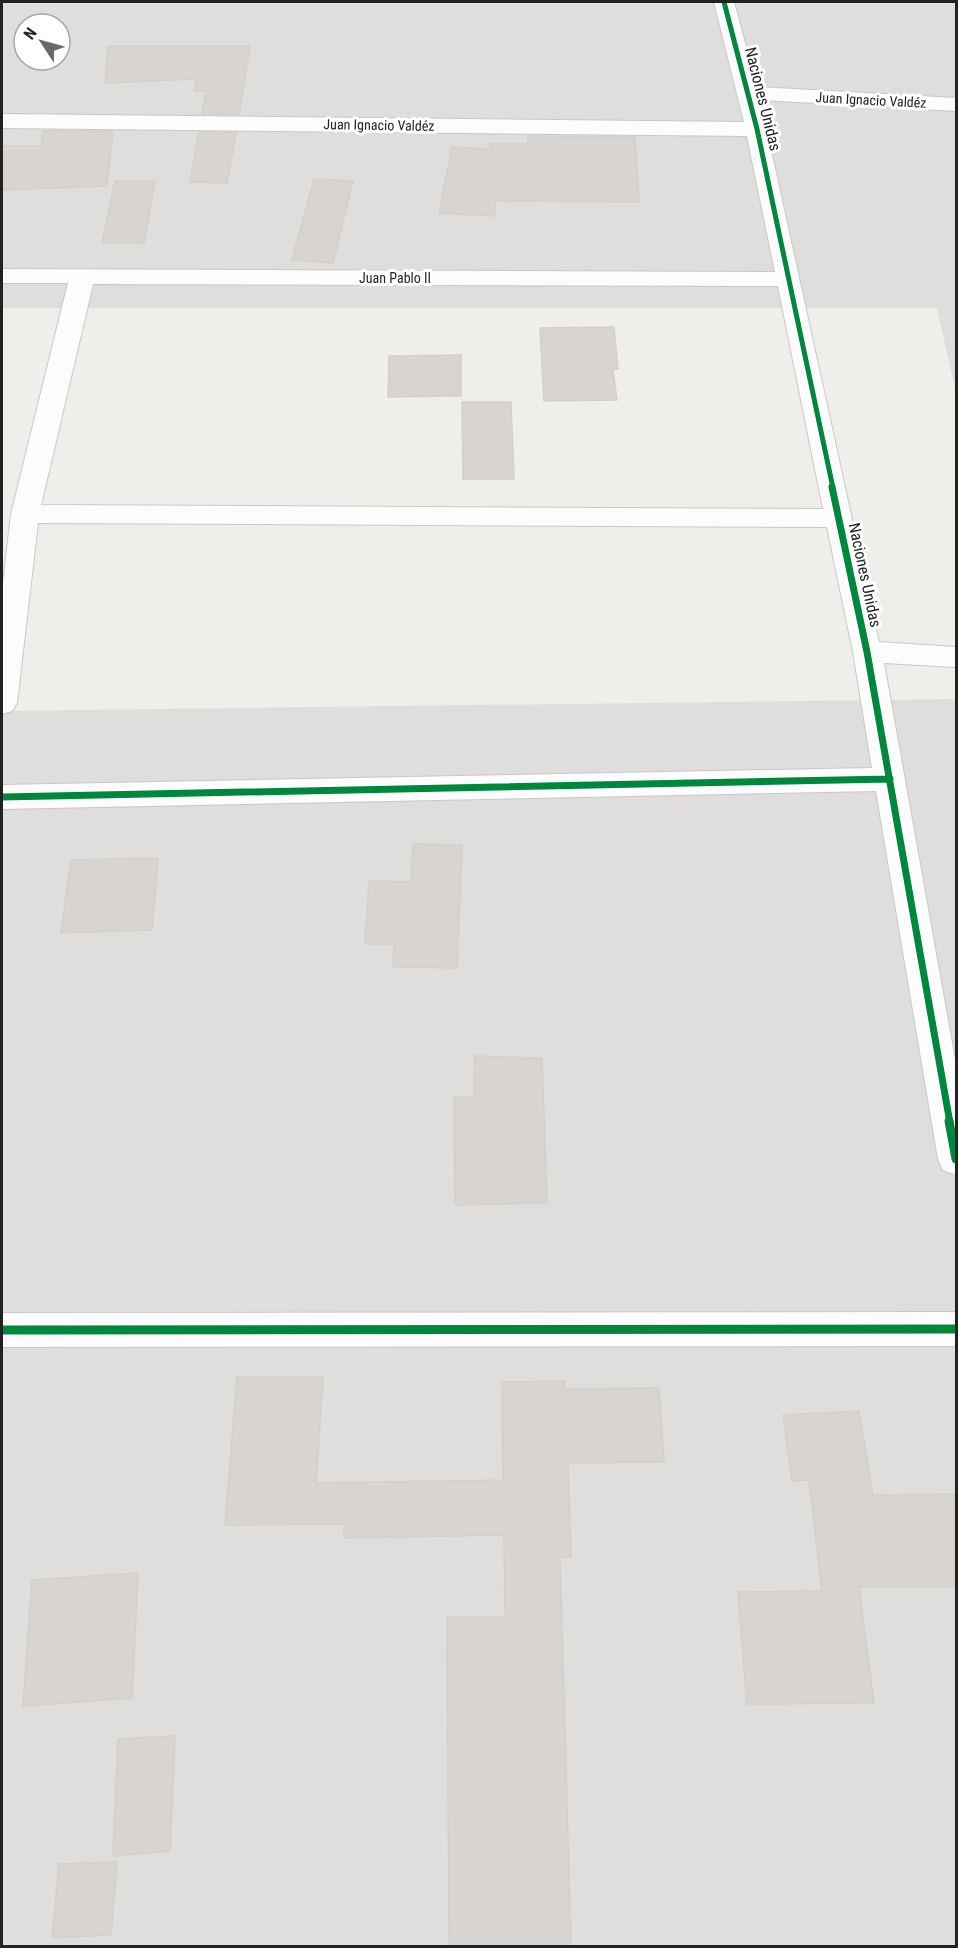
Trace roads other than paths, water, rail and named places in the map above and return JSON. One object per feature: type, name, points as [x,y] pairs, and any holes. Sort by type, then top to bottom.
[{"type":"street","name":"Naciones Unidas","points":[[724,2],[757,129],[867,652],[957,1159]]},
{"type":"street","name":"Juan Ignacio Valdéz","points":[[749,93],[957,104]]},
{"type":"street","name":"Juan Ignacio Valdéz","points":[[2,121],[757,129]]},
{"type":"street","name":"Juan Pablo II","points":[[2,276],[788,279]]},
{"type":"street","points":[[2,703],[25,514],[82,277]]},
{"type":"street","points":[[25,514],[839,518]]},
{"type":"street","points":[[867,652],[957,657]]},
{"type":"street","points":[[2,797],[890,779]]},
{"type":"street","points":[[2,1330],[957,1329]]}]
